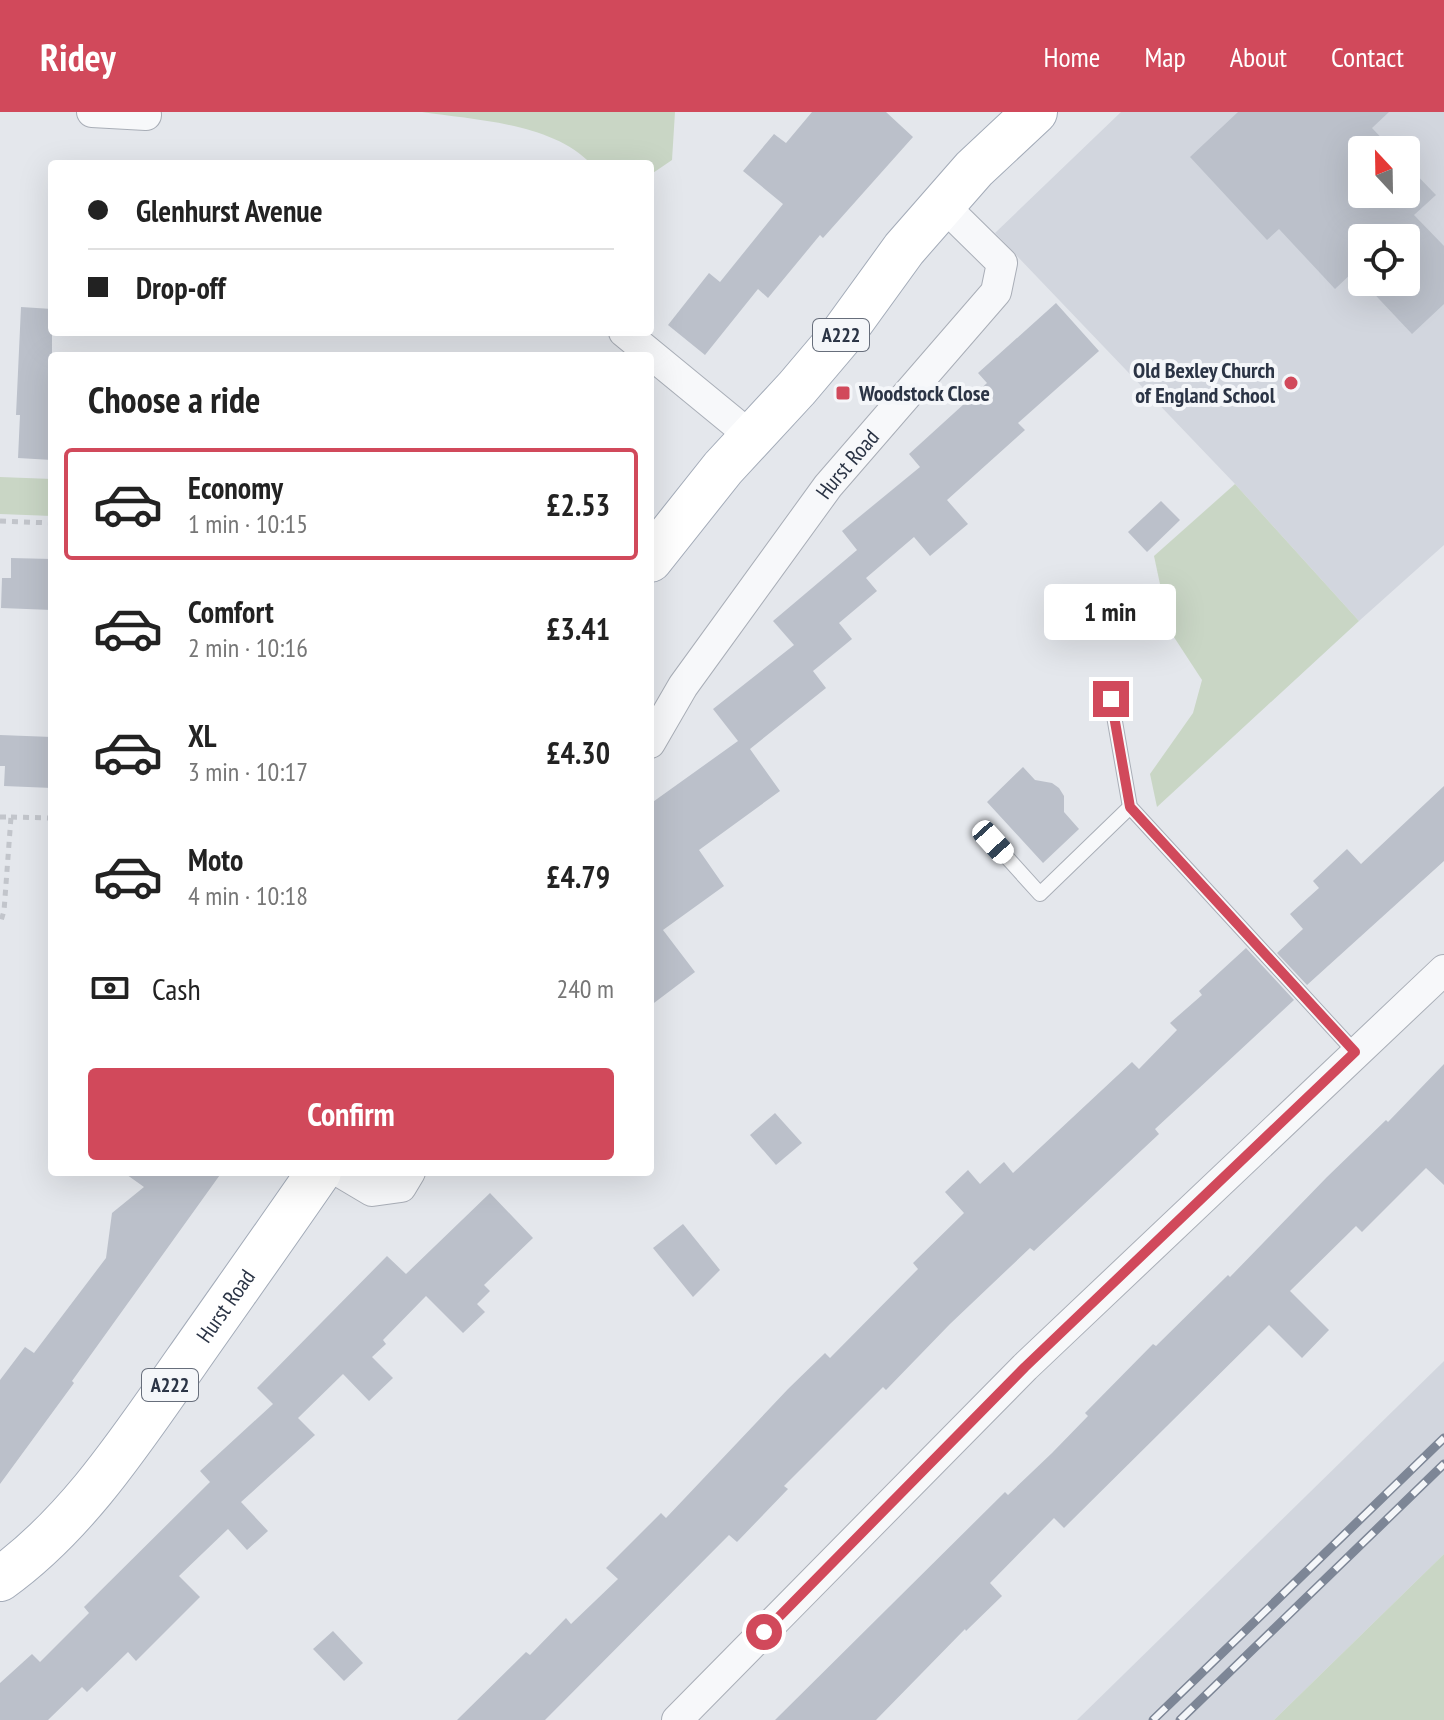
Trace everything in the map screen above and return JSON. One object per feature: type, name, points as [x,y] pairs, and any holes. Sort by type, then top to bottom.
[{"type":"main road","name":"A222","points":[[654,555],[723,468],[841,336],[904,249],[974,169],[1035,112]]},
{"type":"main road","name":"Hurst Road","points":[[0,1579],[44,1543],[101,1477],[316,1176]]},
{"type":"street","points":[[92,112],[146,115]]},
{"type":"street","name":"Hurst Road","points":[[654,736],[683,686],[828,486],[996,292],[1002,263],[943,205]]},
{"type":"street","points":[[629,336],[648,352]]},
{"type":"street","points":[[654,357],[753,438]]},
{"type":"street","points":[[677,1720],[1025,1367],[1444,970]]},
{"type":"street","points":[[347,1176],[372,1191],[401,1187],[408,1176]]},
{"type":"lane","points":[[1111,699],[1130,807],[1355,1052]]},
{"type":"lane","points":[[993,842],[1040,894],[1130,807]]},
{"type":"path","points":[[0,521],[48,523]]},
{"type":"path","points":[[0,817],[48,818]]},
{"type":"path","points":[[0,924],[4,911],[11,817]]},
{"type":"shaded area","name":"Old Bexley Church of England School","points":[[1121,112],[1444,112],[1444,545],[1359,621],[1235,484],[995,233]]},
{"type":"shaded area","points":[[1444,1361],[1444,1554],[1274,1720],[1077,1720]]},
{"type":"green space","points":[[422,112],[675,112],[672,160],[654,172],[654,160],[586,160],[556,140],[489,121]]},
{"type":"green space","points":[[0,477],[48,479],[48,516],[0,514]]},
{"type":"green space","points":[[1235,484],[1359,621],[1157,807],[1150,774],[1193,713],[1202,680],[1170,631],[1154,556]]},
{"type":"green space","points":[[1444,1554],[1444,1720],[1274,1720]]},
{"type":"building","points":[[812,112],[886,112],[913,137],[823,238],[820,235],[768,298],[758,289],[705,355],[668,325],[709,273],[720,282],[783,204],[743,171],[774,134],[786,143]]},
{"type":"building","points":[[1238,112],[1389,112],[1372,128],[1380,136],[1348,136],[1348,208],[1420,208],[1420,178],[1436,195],[1414,215],[1444,246],[1444,304],[1412,334],[1376,296],[1420,296],[1420,224],[1348,224],[1348,277],[1335,289],[1279,229],[1267,240],[1190,157]]},
{"type":"building","points":[[1056,303],[1099,351],[1018,423],[1025,430],[947,500],[968,524],[930,556],[914,537],[866,578],[877,591],[839,623],[852,639],[813,671],[826,688],[750,749],[780,791],[699,850],[724,886],[663,930],[695,972],[654,1003],[654,801],[738,741],[713,709],[794,645],[773,621],[857,550],[842,531],[920,467],[909,454],[987,383],[978,373]]},
{"type":"building","points":[[21,307],[48,309],[48,336],[52,336],[52,352],[48,352],[48,460],[18,458],[20,415],[16,415]]},
{"type":"building","points":[[1161,501],[1180,520],[1147,552],[1128,532]]},
{"type":"building","points":[[11,558],[48,559],[48,610],[1,608],[2,578],[11,578]]},
{"type":"building","points":[[0,735],[48,737],[48,788],[4,786],[5,766],[0,766]]},
{"type":"building","points":[[1023,767],[1035,780],[1052,783],[1059,788],[1064,796],[1064,812],[1079,829],[1043,863],[987,802]]},
{"type":"building","points":[[1444,786],[1444,861],[1307,985],[1277,953],[1303,929],[1290,914],[1319,888],[1313,881],[1347,849],[1361,864]]},
{"type":"building","points":[[1246,948],[1294,1000],[1155,1129],[1159,1134],[1034,1251],[1030,1248],[886,1390],[883,1387],[784,1486],[788,1489],[737,1542],[729,1535],[545,1720],[457,1720],[526,1652],[530,1655],[566,1618],[571,1624],[618,1579],[606,1568],[661,1513],[666,1518],[788,1389],[825,1353],[830,1358],[918,1269],[913,1263],[964,1213],[945,1192],[968,1170],[980,1184],[1004,1162],[1013,1173],[1132,1062],[1139,1069],[1177,1030],[1170,1023],[1202,995],[1199,991]]},
{"type":"building","points":[[1444,1064],[1444,1185],[1426,1168],[1362,1232],[1356,1226],[1290,1291],[1329,1330],[1302,1358],[1269,1325],[1064,1528],[1054,1518],[990,1583],[1002,1596],[965,1629],[876,1720],[775,1720],[1005,1492],[1008,1495],[1052,1453],[1088,1416],[1085,1413],[1153,1344],[1156,1346],[1228,1275],[1230,1277],[1327,1177],[1386,1120],[1388,1122]]},
{"type":"building","points":[[775,1113],[802,1143],[776,1165],[750,1135]]},
{"type":"building","points":[[129,1176],[219,1176],[0,1484],[0,1380],[25,1347],[34,1353],[106,1258],[112,1213],[144,1187]]},
{"type":"building","points":[[490,1193],[533,1238],[484,1285],[490,1291],[477,1304],[485,1312],[463,1333],[426,1296],[383,1340],[386,1344],[372,1357],[393,1378],[369,1401],[343,1374],[298,1418],[315,1435],[241,1502],[268,1531],[247,1550],[228,1529],[179,1576],[200,1597],[136,1661],[128,1652],[87,1692],[82,1687],[48,1720],[0,1720],[0,1683],[32,1654],[40,1662],[89,1613],[84,1607],[210,1482],[200,1471],[273,1404],[257,1388],[387,1256],[406,1274]]},
{"type":"building","points":[[683,1224],[720,1270],[693,1297],[653,1248]]},
{"type":"building","points":[[333,1631],[363,1663],[344,1681],[313,1649]]},
{"type":"railway","points":[[1153,1720],[1444,1438]]},
{"type":"railway","points":[[1180,1720],[1444,1464]]},
{"type":"place","name":"Old Bexley Church of England School","points":[[1291,383]]},
{"type":"place","name":"Woodstock Close","points":[[843,393]]},
{"type":"route","points":[[764,1632],[1025,1367],[1355,1052],[1130,807],[1111,699]]}]
